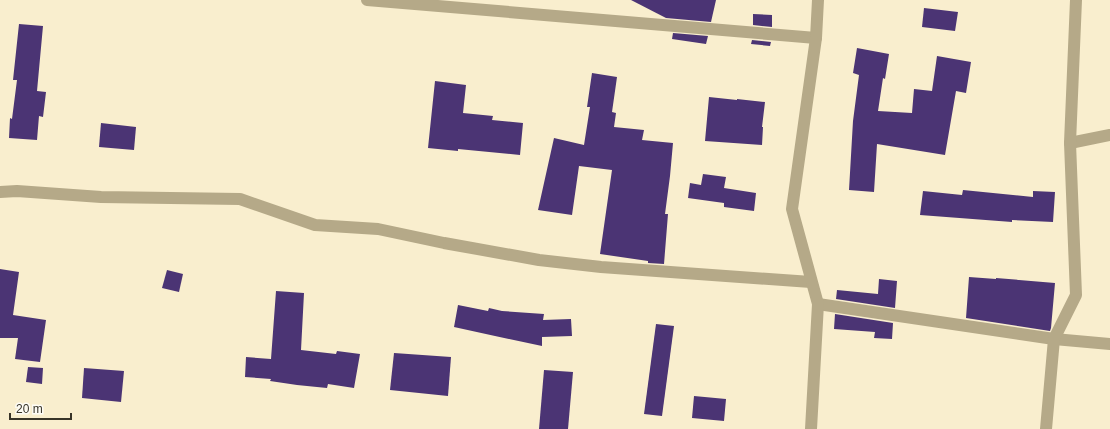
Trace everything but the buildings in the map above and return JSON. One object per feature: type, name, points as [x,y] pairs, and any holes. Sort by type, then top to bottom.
[{"type":"street","points":[[367,0],[816,38]]},
{"type":"street","points":[[811,429],[818,304],[792,209],[816,38],[818,0]]},
{"type":"street","points":[[1046,429],[1054,339],[1076,295],[1070,143],[1076,0]]},
{"type":"street","points":[[1070,143],[1110,135]]},
{"type":"street","points":[[0,192],[17,190],[101,197],[240,199],[315,225],[378,229],[539,260],[601,267],[811,282]]},
{"type":"street","points":[[818,304],[1054,339],[1110,344]]}]
